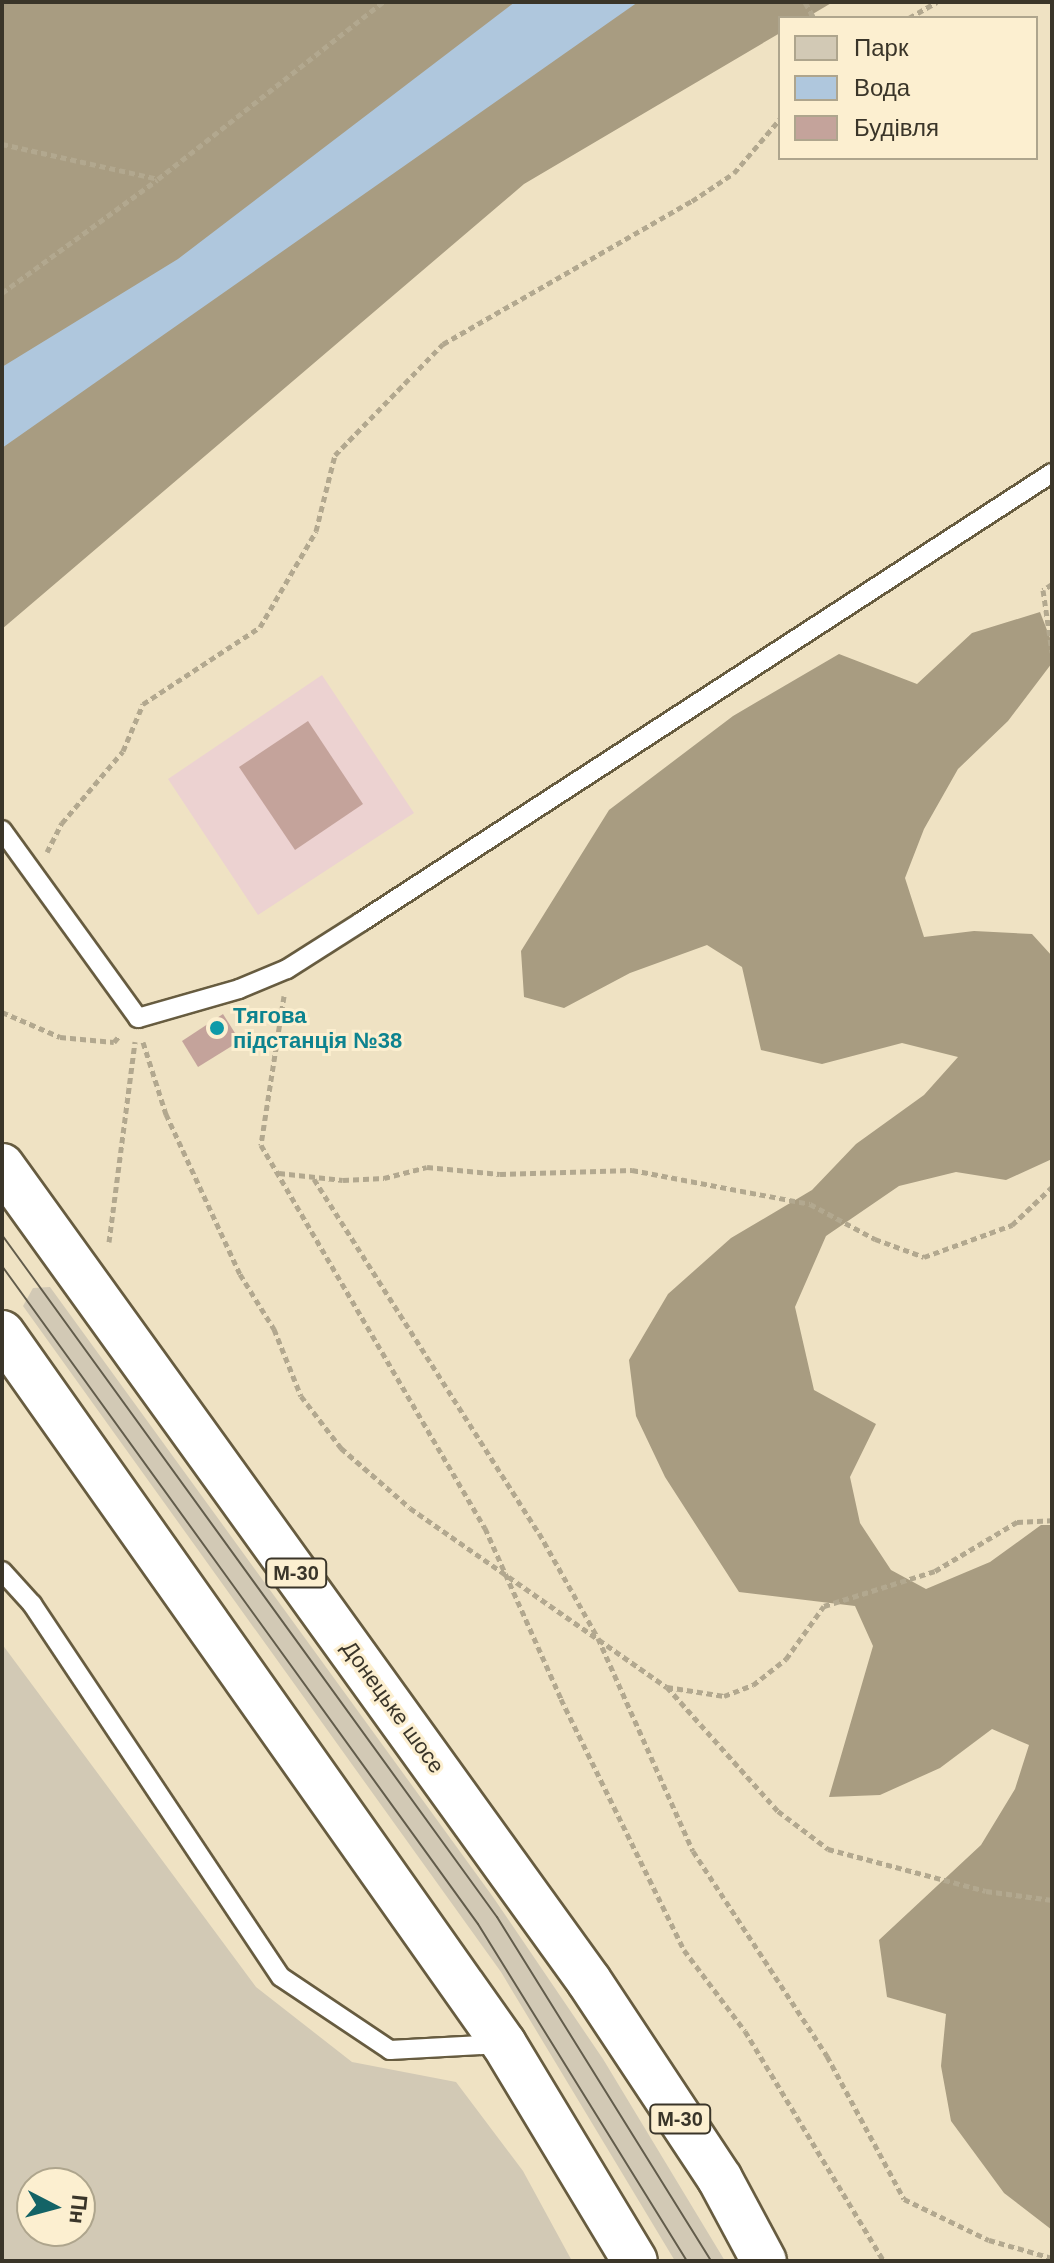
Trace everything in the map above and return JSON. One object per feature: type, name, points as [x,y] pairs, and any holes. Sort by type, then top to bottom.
[{"type":"highway","name":"Донецьке шосе","points":[[2,1166],[589,1981],[720,2179],[764,2261]]},
{"type":"highway","points":[[2,1333],[504,2044],[635,2261]]},
{"type":"lane","points":[[2,830],[138,1018],[239,989],[287,969],[1052,473]]},
{"type":"lane","points":[[2,1571],[32,1604],[281,1977],[390,2050],[504,2044]]},
{"type":"path","points":[[2,293],[158,179],[383,2]]},
{"type":"path","points":[[912,16],[937,2]]},
{"type":"path","points":[[35,874],[62,823],[123,751],[143,704],[260,627],[316,531],[335,455],[443,344],[692,201],[734,173],[778,121]]},
{"type":"path","points":[[2,144],[158,179]]},
{"type":"path","points":[[1052,584],[1043,590],[1052,652]]},
{"type":"path","points":[[287,969],[261,1145],[485,1528],[684,1950],[745,2031],[884,2261]]},
{"type":"path","points":[[2,1012],[60,1037],[114,1042],[138,1018]]},
{"type":"path","points":[[109,1242],[138,1018]]},
{"type":"path","points":[[138,1018],[166,1114],[240,1274],[274,1329],[301,1396],[353,1458],[410,1508],[667,1687],[778,1811],[828,1849],[986,1891],[1052,1900]]},
{"type":"path","points":[[279,1172],[314,1179],[384,1178],[427,1167],[500,1174],[632,1170],[810,1204],[875,1239],[924,1257],[1012,1225],[1052,1187]]},
{"type":"path","points":[[314,1179],[539,1533],[598,1638],[693,1851],[827,2056],[904,2199],[989,2240],[1052,2258]]},
{"type":"path","points":[[667,1687],[724,1696],[753,1685],[786,1659],[824,1606],[935,1571],[1017,1522],[1052,1520]]},
{"type":"shaded area","points":[[2,2],[833,2],[809,16],[778,16],[778,34],[524,184],[2,629]]},
{"type":"shaded area","points":[[1040,612],[1052,643],[1052,663],[1008,721],[958,769],[924,829],[905,878],[924,937],[974,931],[1032,934],[1052,956],[1052,1159],[1006,1180],[956,1172],[899,1186],[826,1236],[795,1307],[814,1390],[876,1424],[850,1477],[860,1523],[891,1570],[926,1589],[990,1562],[1041,1525],[1052,1525],[1052,2230],[1004,2193],[951,2121],[941,2066],[946,2014],[887,1997],[879,1940],[981,1845],[1015,1789],[1029,1745],[992,1729],[940,1768],[880,1795],[829,1797],[873,1646],[855,1606],[739,1592],[665,1477],[636,1416],[629,1360],[668,1294],[731,1238],[812,1190],[856,1144],[924,1095],[958,1057],[902,1043],[822,1064],[761,1050],[742,967],[707,945],[630,973],[564,1008],[524,997],[521,951],[609,810],[733,716],[839,654],[917,684],[972,633]]},
{"type":"shaded area","points":[[322,675],[414,813],[258,915],[168,779]]},
{"type":"green space","points":[[50,1287],[493,1897],[603,2059],[725,2261],[675,2261],[501,1972],[23,1306],[33,1288]]},
{"type":"green space","points":[[2,1644],[256,1987],[352,2062],[456,2082],[523,2171],[572,2261],[2,2261]]},
{"type":"water","points":[[515,2],[638,2],[2,448],[2,367],[178,259]]},
{"type":"building","points":[[308,721],[363,804],[295,850],[239,767]]},
{"type":"building","name":"Тягова пiдстанцiя №38","points":[[223,1014],[240,1041],[198,1067],[182,1041]]},
{"type":"tram line","points":[[2,1235],[497,1917],[711,2261]]},
{"type":"tram line","points":[[2,1266],[478,1924],[687,2261]]},
{"type":"place","name":"Тягова пiдстанцiя №38","points":[[217,1028]]}]
